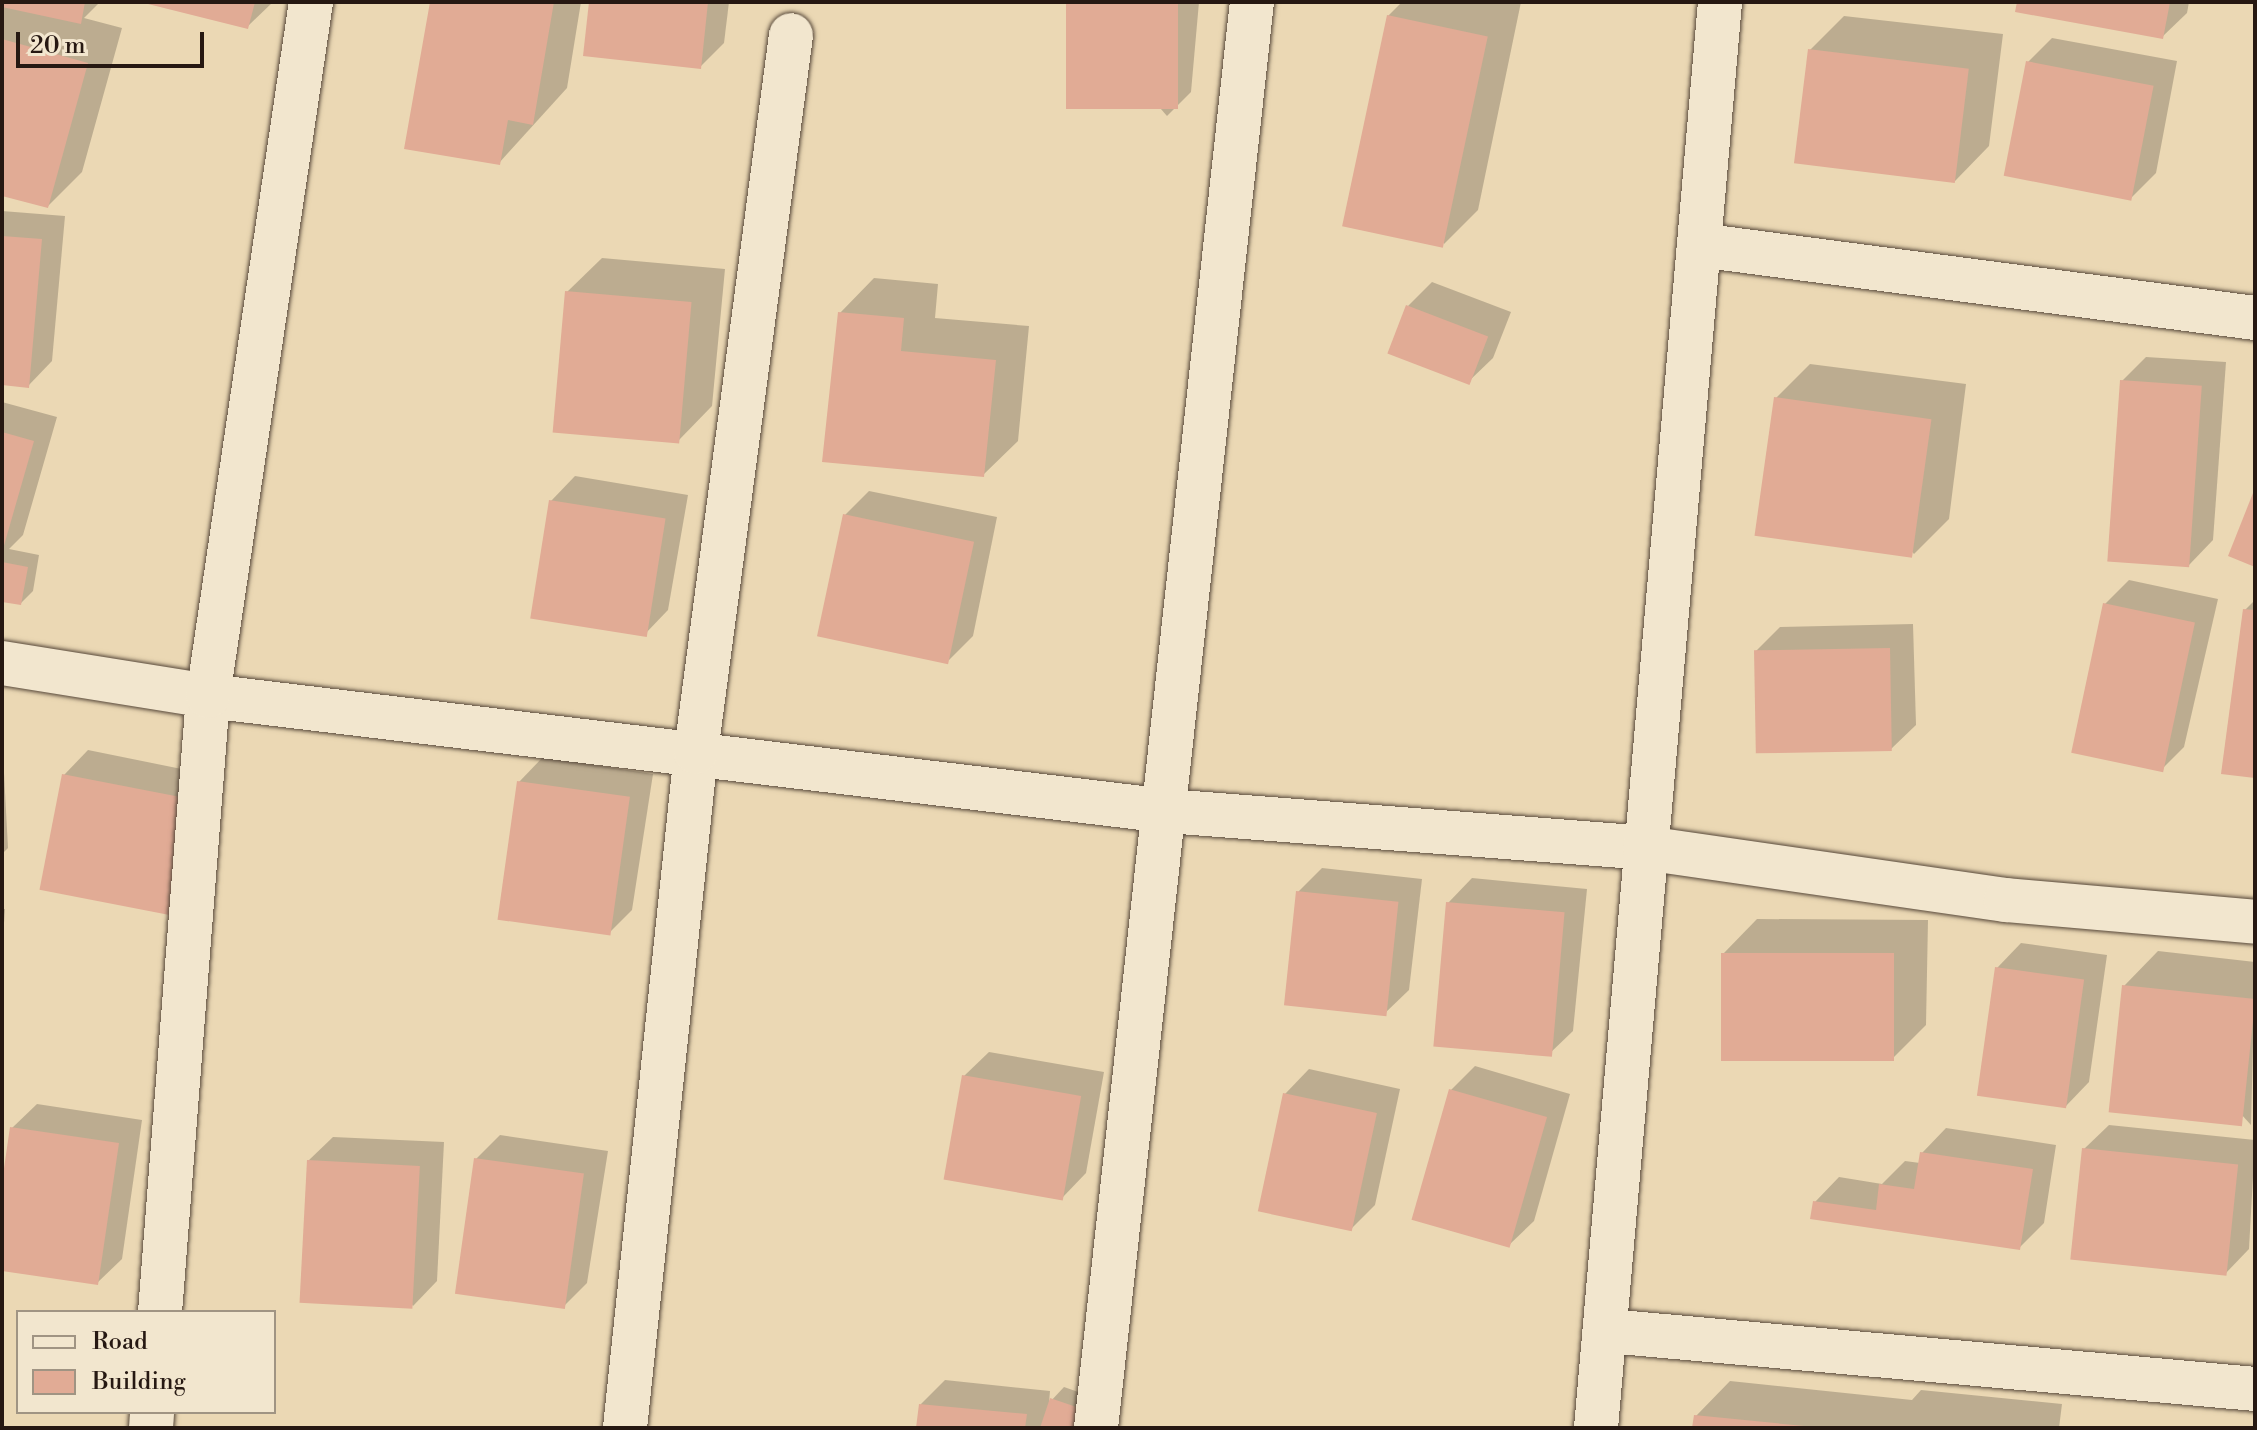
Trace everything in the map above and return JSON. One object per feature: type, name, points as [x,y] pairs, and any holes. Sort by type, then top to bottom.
[{"type":"street","points":[[160,1310],[208,696],[311,2]]},
{"type":"street","points":[[1096,1428],[1167,811],[1252,2]]},
{"type":"street","points":[[1596,1428],[1608,1331],[1645,848],[1720,2]]},
{"type":"street","points":[[625,1428],[696,752],[791,35]]},
{"type":"street","points":[[1699,245],[2255,318]]},
{"type":"street","points":[[2,663],[208,696],[696,752],[1167,811],[1645,848],[2006,900],[2255,922]]},
{"type":"street","points":[[1608,1331],[2255,1389]]},
{"type":"building","points":[[2,2],[85,2],[81,24],[2,7]]},
{"type":"building","points":[[140,2],[255,2],[248,29]]},
{"type":"building","points":[[430,2],[554,2],[533,125],[508,120],[500,165],[404,149]]},
{"type":"building","points":[[589,2],[708,2],[701,69],[583,56]]},
{"type":"building","points":[[1066,2],[1178,2],[1178,109],[1066,109]]},
{"type":"building","points":[[2017,2],[2170,2],[2163,39],[2015,12]]},
{"type":"building","points":[[1387,15],[1488,36],[1443,248],[1342,226]]},
{"type":"building","points":[[2,39],[88,63],[48,208],[2,196]]},
{"type":"building","points":[[1808,49],[1969,69],[1955,183],[1794,163]]},
{"type":"building","points":[[2026,61],[2154,86],[2131,201],[2004,176]]},
{"type":"building","points":[[2,236],[42,239],[29,388],[2,385]]},
{"type":"building","points":[[565,291],[692,302],[679,444],[553,432]]},
{"type":"building","points":[[1406,305],[1488,337],[1470,385],[1387,354]]},
{"type":"building","points":[[838,312],[904,318],[901,351],[996,360],[984,477],[822,462]]},
{"type":"building","points":[[2120,380],[2202,386],[2189,567],[2107,562]]},
{"type":"building","points":[[1774,397],[1931,419],[1912,558],[1755,536]]},
{"type":"building","points":[[2,432],[34,441],[3,549],[2,549]]},
{"type":"building","points":[[2255,488],[2255,567],[2228,556]]},
{"type":"building","points":[[549,500],[666,518],[647,637],[530,619]]},
{"type":"building","points":[[843,514],[974,542],[948,664],[817,636]]},
{"type":"building","points":[[2,562],[28,567],[21,605],[2,602]]},
{"type":"building","points":[[2103,603],[2195,623],[2163,772],[2071,753]]},
{"type":"building","points":[[2243,609],[2255,610],[2255,778],[2221,774]]},
{"type":"building","points":[[1890,648],[1892,751],[1756,753],[1754,650]]},
{"type":"building","points":[[62,774],[198,801],[176,916],[39,890]]},
{"type":"building","points":[[517,781],[630,797],[610,936],[498,920]]},
{"type":"building","points":[[1296,891],[1398,902],[1386,1016],[1284,1005]]},
{"type":"building","points":[[1446,902],[1565,912],[1552,1057],[1433,1046]]},
{"type":"building","points":[[1721,953],[1894,953],[1894,1061],[1721,1061]]},
{"type":"building","points":[[1995,967],[2084,980],[2066,1108],[1977,1096]]},
{"type":"building","points":[[2122,985],[2255,999],[2242,1126],[2109,1112]]},
{"type":"building","points":[[962,1075],[1081,1096],[1063,1200],[944,1179]]},
{"type":"building","points":[[1449,1089],[1547,1117],[1510,1248],[1412,1220]]},
{"type":"building","points":[[1283,1093],[1377,1113],[1352,1231],[1258,1211]]},
{"type":"building","points":[[10,1127],[119,1143],[98,1285],[2,1271],[2,1182]]},
{"type":"building","points":[[2082,1148],[2238,1164],[2226,1276],[2070,1259]]},
{"type":"building","points":[[1920,1152],[2033,1169],[2020,1250],[1810,1219],[1813,1201],[1876,1210],[1879,1184],[1914,1189]]},
{"type":"building","points":[[474,1158],[584,1173],[565,1309],[455,1294]]},
{"type":"building","points":[[307,1160],[420,1166],[412,1309],[300,1303]]},
{"type":"building","points":[[1050,1398],[1094,1413],[1088,1428],[1040,1428]]},
{"type":"building","points":[[919,1404],[1027,1414],[1025,1428],[916,1428]]},
{"type":"building","points":[[1694,1415],[1804,1426],[1804,1428],[1692,1428]]}]
